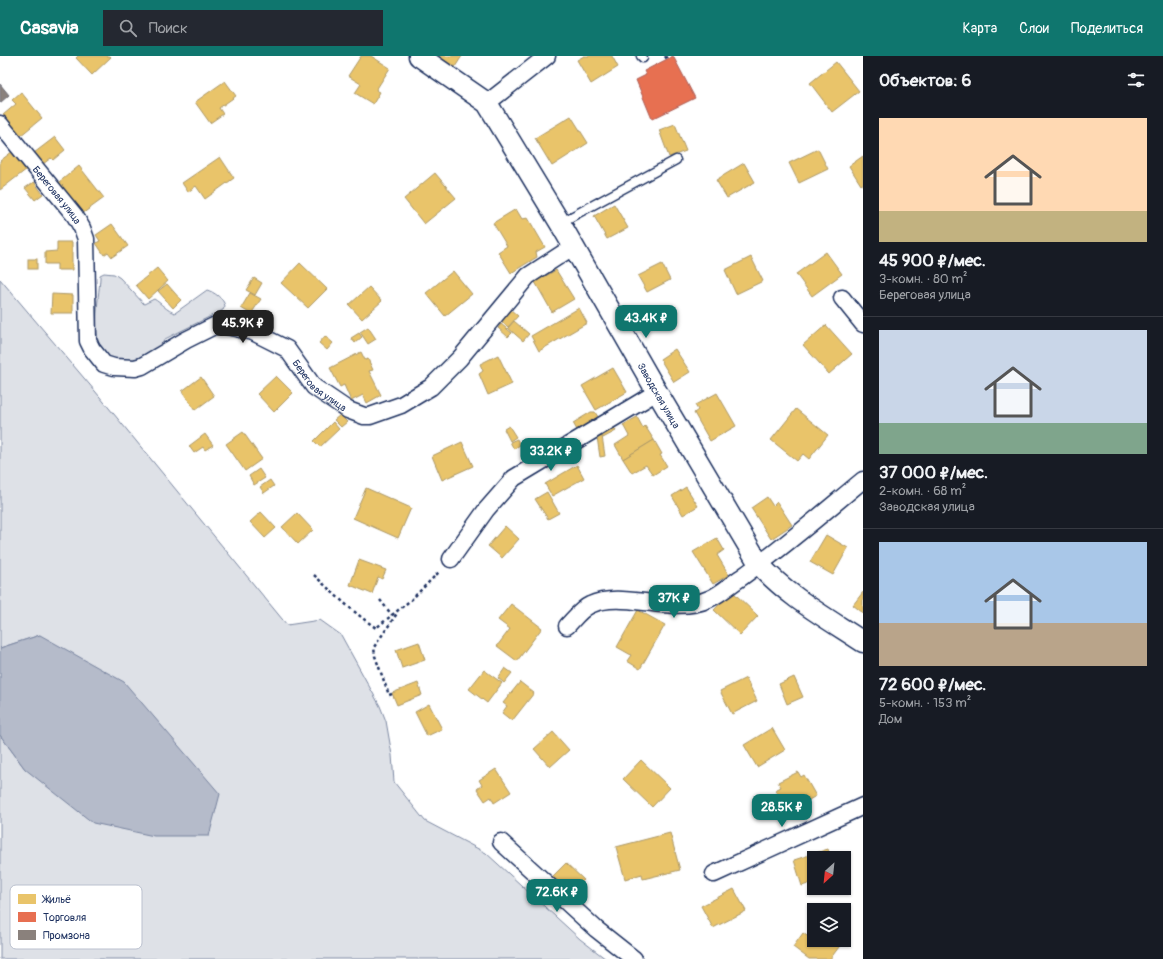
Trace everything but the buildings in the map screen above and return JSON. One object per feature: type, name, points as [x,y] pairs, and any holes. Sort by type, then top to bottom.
[{"type":"street","name":"Заводская улица","points":[[419,56],[487,103],[574,246],[657,392],[759,564],[773,580],[792,596],[863,642]]},
{"type":"street","points":[[487,103],[547,56]]},
{"type":"street","name":"Береговая улица","points":[[0,124],[75,216],[84,231],[86,239],[88,341],[104,364],[109,366],[129,368],[142,366],[186,340],[214,326],[235,327],[258,334],[287,349],[314,387],[348,410],[364,416],[370,416],[401,405],[431,387],[460,358],[528,276],[574,246]]},
{"type":"street","points":[[842,298],[863,324]]},
{"type":"street","points":[[451,559],[486,510],[514,478],[657,392]]},
{"type":"street","points":[[567,626],[588,606],[600,601],[692,605],[710,599],[759,564],[863,480]]},
{"type":"street","points":[[714,874],[863,806]]},
{"type":"street","points":[[501,842],[596,929],[634,959]]},
{"type":"lane","points":[[560,223],[676,160]]},
{"type":"path","points":[[314,575],[361,617],[376,628],[425,587],[451,559]]},
{"type":"path","points":[[380,600],[392,615]]},
{"type":"path","points":[[392,694],[389,694],[375,656],[374,647],[401,608]]},
{"type":"shaded area","points":[[104,273],[114,274],[120,278],[144,304],[154,299],[169,311],[175,313],[207,290],[218,296],[223,301],[225,306],[223,310],[165,339],[163,343],[151,354],[142,359],[112,359],[106,356],[101,350],[97,331],[97,308],[100,275]]},
{"type":"shaded area","points":[[0,279],[95,391],[287,625],[320,620],[341,635],[380,706],[386,721],[392,755],[394,782],[425,821],[486,853],[580,939],[606,959],[0,959],[0,735],[25,769],[40,635],[0,648]]},
{"type":"water","points":[[40,635],[124,682],[220,794],[209,836],[154,836],[93,823],[25,769],[0,735],[0,648]]}]
